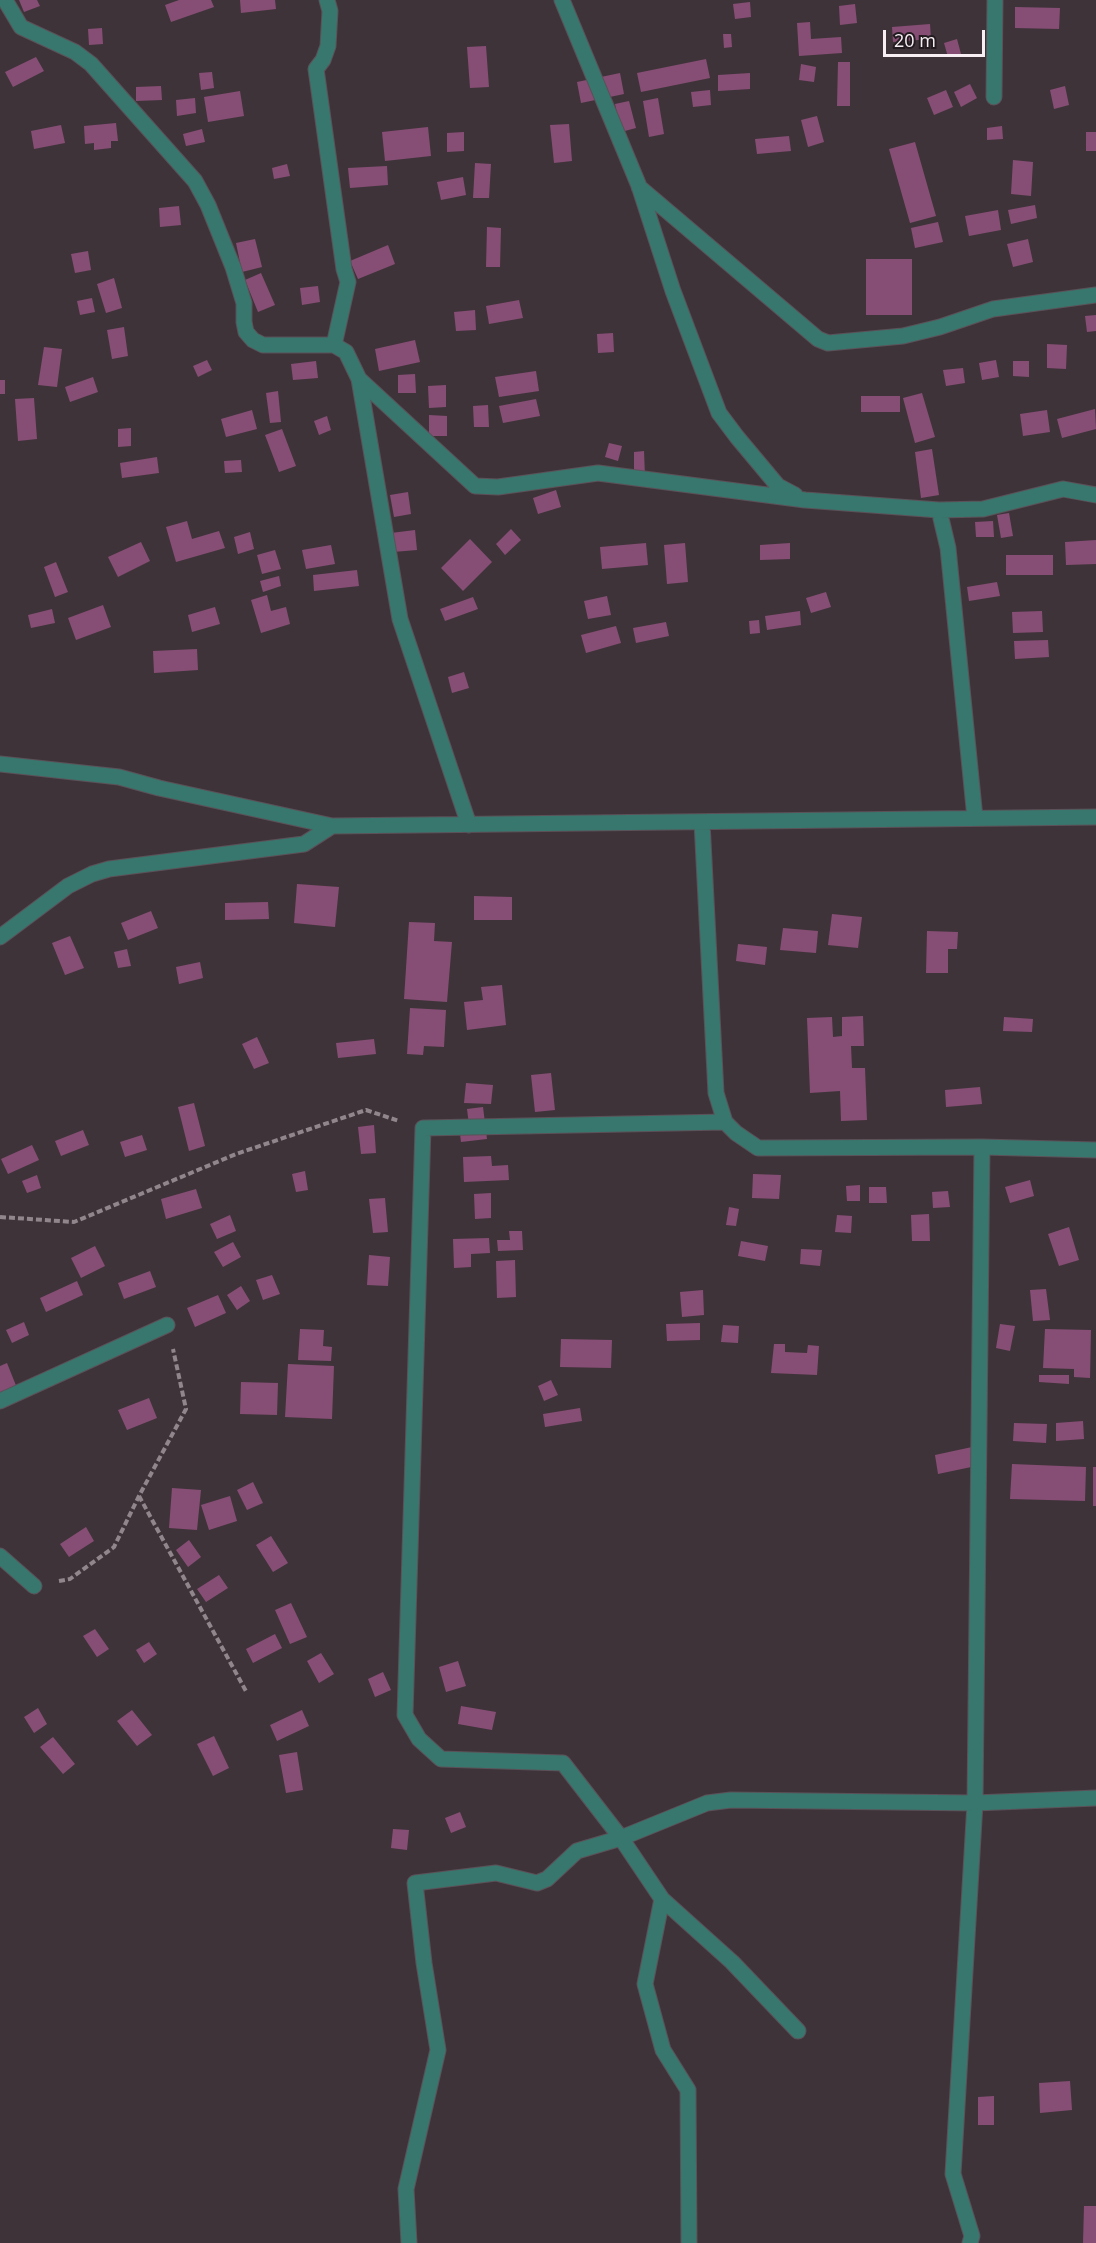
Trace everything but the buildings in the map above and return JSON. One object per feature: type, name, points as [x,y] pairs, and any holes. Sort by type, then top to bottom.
[{"type":"street","points":[[5,0],[21,27],[75,52],[91,64],[195,181],[208,206],[232,267],[244,303],[246,332],[253,340],[263,345],[306,343],[334,345],[346,352],[359,379],[400,619],[469,825]]},
{"type":"street","points":[[327,0],[330,11],[328,46],[323,60],[316,69],[344,269],[348,282],[334,345]]},
{"type":"street","points":[[562,0],[639,186],[673,291],[719,413],[778,486],[805,500]]},
{"type":"street","points":[[994,97],[995,0]]},
{"type":"street","points":[[639,186],[818,339],[828,343],[903,336],[940,327],[993,309],[1096,295]]},
{"type":"street","points":[[359,379],[475,486],[498,487],[598,473],[805,500],[939,510],[983,509],[1063,489],[1096,495]]},
{"type":"street","points":[[939,510],[948,548],[975,818]]},
{"type":"street","points":[[0,764],[119,777],[332,826],[1096,817]]},
{"type":"street","points":[[702,822],[716,1093],[725,1122],[736,1134],[758,1148],[982,1147],[1096,1150]]},
{"type":"street","points":[[0,937],[68,886],[92,874],[109,869],[304,844],[332,826]]},
{"type":"street","points":[[725,1122],[423,1128],[405,1715],[419,1739],[441,1759],[563,1763],[621,1838],[662,1899],[732,1962],[798,2031]]},
{"type":"street","points":[[970,2243],[972,2236],[953,2174],[975,1803],[982,1147]]},
{"type":"street","points":[[0,1401],[167,1325]]},
{"type":"street","points":[[0,1556],[34,1586]]},
{"type":"street","points":[[409,2243],[406,2190],[438,2050],[424,1963],[415,1883],[496,1873],[537,1883],[547,1879],[577,1851],[621,1838],[707,1803],[731,1800],[975,1803],[1096,1798]]},
{"type":"street","points":[[662,1899],[645,1984],[663,2050],[688,2090],[689,2243]]},
{"type":"path","points":[[0,1217],[74,1222],[236,1154],[366,1110],[423,1128]]},
{"type":"path","points":[[34,1586],[69,1579],[114,1547],[186,1410],[167,1325]]},
{"type":"path","points":[[139,1496],[247,1693]]}]
